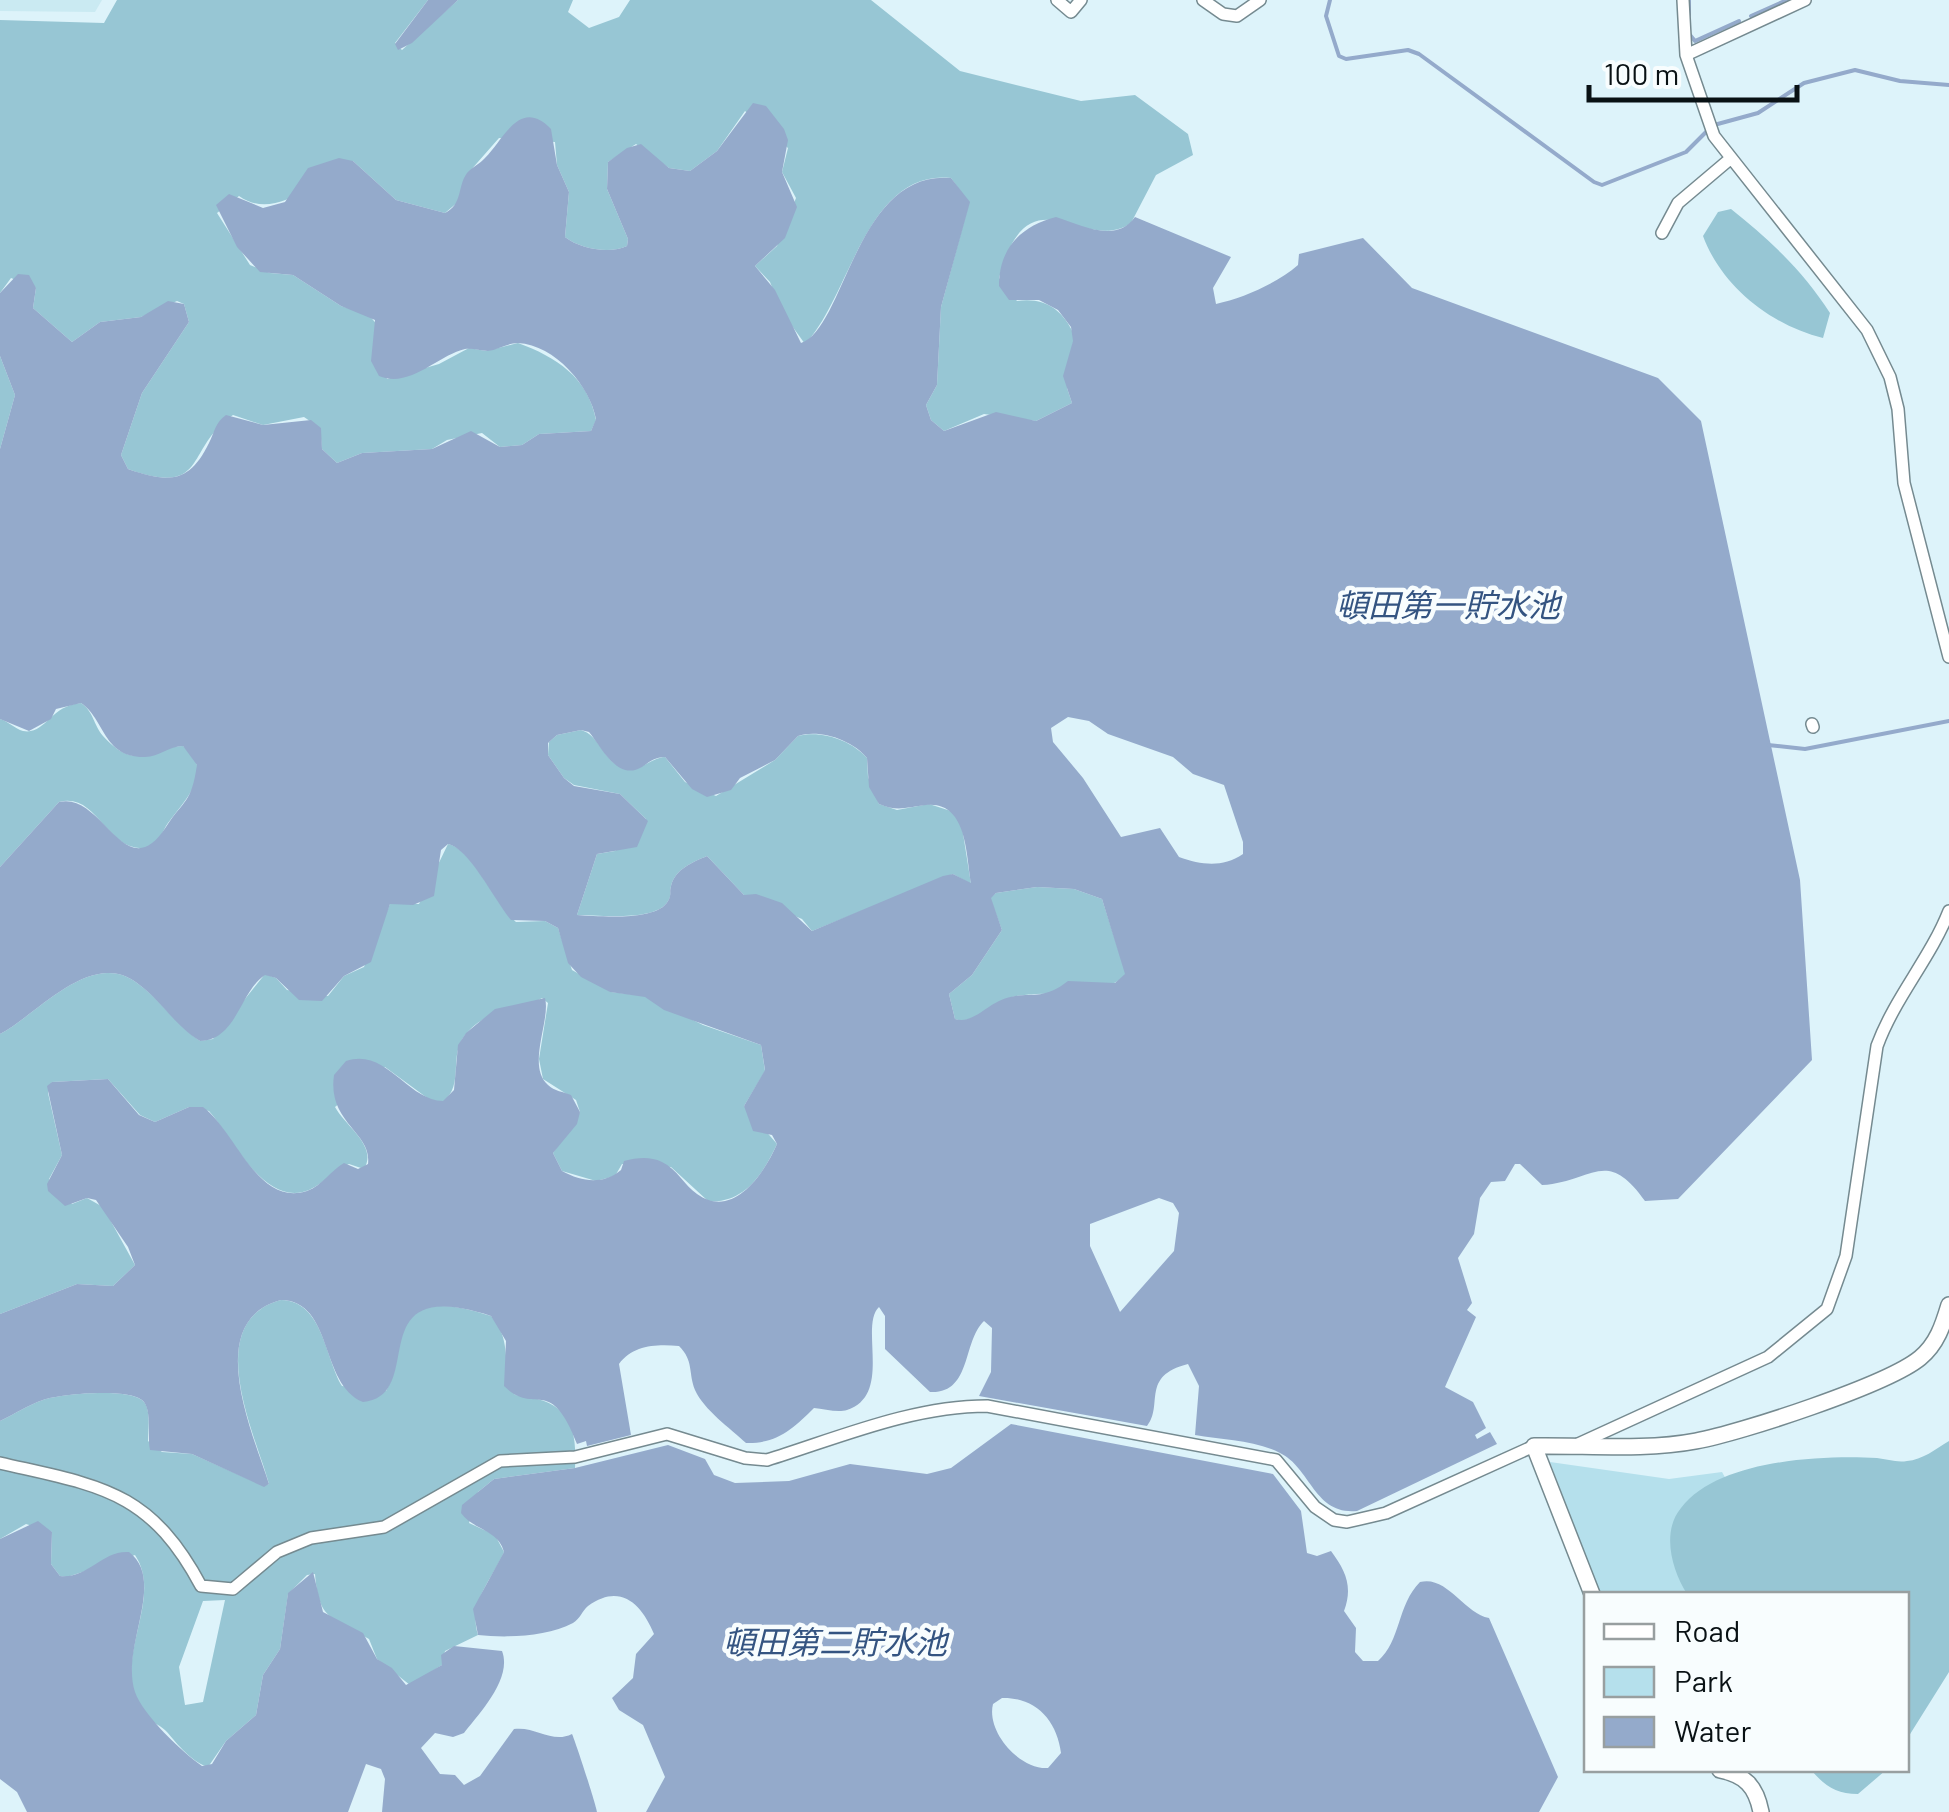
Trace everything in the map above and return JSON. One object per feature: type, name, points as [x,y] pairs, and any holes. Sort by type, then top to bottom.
[{"type":"street","points":[[1058,0],[1071,12],[1081,0]]},
{"type":"street","points":[[1203,0],[1223,14],[1237,16],[1260,0]]},
{"type":"street","points":[[1683,0],[1686,55],[1702,110],[1730,158],[1867,330],[1890,377],[1898,409],[1904,483],[1949,657]]},
{"type":"street","points":[[1686,55],[1805,0]]},
{"type":"street","points":[[1662,234],[1678,203],[1730,158]]},
{"type":"street","points":[[1578,1444],[1768,1357],[1826,1308],[1846,1256],[1877,1046],[1887,1018],[1935,947],[1949,910]]},
{"type":"street","points":[[0,1464],[92,1483],[128,1499],[179,1545],[201,1586],[232,1589],[278,1552],[311,1538],[384,1527],[500,1461],[575,1457],[668,1434],[744,1458],[767,1460],[952,1406],[987,1406],[1276,1460],[1315,1507],[1334,1520],[1347,1522],[1386,1513],[1534,1446],[1694,1442],[1869,1384],[1920,1358],[1940,1334],[1949,1305]]},
{"type":"street","points":[[1534,1446],[1591,1592]]},
{"type":"street","points":[[1726,1772],[1744,1778],[1754,1788],[1761,1812]]},
{"type":"shaded area","points":[[0,0],[102,0],[95,12],[0,11]]},
{"type":"shaded area","points":[[117,0],[428,0],[395,43],[402,50],[458,0],[573,0],[568,12],[589,28],[619,17],[630,0],[871,0],[960,71],[1081,101],[1135,95],[1188,134],[1193,155],[1156,175],[1131,223],[1113,230],[1094,230],[1041,220],[1026,227],[1011,245],[999,278],[1017,301],[1036,301],[1052,307],[1074,335],[1067,388],[1072,403],[1036,421],[984,414],[944,431],[931,420],[926,405],[937,385],[941,307],[969,203],[951,178],[922,181],[899,194],[879,214],[821,323],[805,344],[782,312],[770,282],[755,266],[777,246],[796,198],[782,172],[788,148],[745,111],[717,151],[690,171],[669,168],[636,144],[608,162],[607,189],[628,239],[627,246],[612,250],[579,245],[565,237],[569,192],[557,165],[555,142],[499,138],[470,171],[458,202],[445,213],[396,200],[353,161],[282,201],[253,203],[239,196],[217,213],[250,265],[270,273],[293,275],[341,306],[369,315],[378,326],[376,341],[387,379],[439,364],[469,348],[486,351],[518,343],[557,362],[578,380],[596,420],[591,431],[539,434],[522,445],[500,447],[482,433],[447,440],[432,449],[362,453],[337,463],[322,449],[320,428],[304,417],[263,425],[233,415],[207,441],[184,473],[154,476],[128,469],[121,455],[142,393],[189,322],[184,304],[177,301],[141,317],[100,322],[72,342],[33,308],[36,288],[11,278],[0,293],[0,20],[104,23]]},
{"type":"shaded area","points":[[1731,209],[1785,257],[1820,298],[1830,313],[1823,338],[1767,313],[1722,272],[1703,236],[1718,212]]},
{"type":"shaded area","points":[[0,356],[15,395],[0,449]]},
{"type":"shaded area","points":[[81,703],[103,736],[125,753],[143,755],[183,746],[197,766],[193,787],[158,840],[149,847],[132,847],[83,806],[72,801],[59,802],[0,867],[0,719],[20,730],[31,731],[62,709]]},
{"type":"shaded area","points":[[581,730],[623,768],[665,757],[685,782],[716,796],[775,760],[798,736],[816,734],[844,742],[867,758],[868,777],[879,804],[897,810],[929,804],[954,812],[961,821],[971,884],[953,874],[812,931],[802,919],[744,895],[707,856],[680,871],[662,908],[640,915],[577,915],[597,854],[615,851],[646,819],[620,794],[574,785],[564,778],[548,755],[549,742],[557,735]]},
{"type":"shaded area","points":[[448,844],[475,866],[516,922],[545,921],[558,928],[572,970],[611,992],[645,996],[703,1025],[761,1045],[765,1071],[744,1106],[777,1144],[751,1185],[732,1198],[708,1201],[671,1167],[622,1164],[615,1176],[596,1181],[562,1171],[553,1153],[580,1112],[576,1100],[543,1079],[539,1059],[548,1003],[542,998],[483,1019],[465,1035],[457,1052],[453,1087],[443,1102],[430,1100],[385,1067],[335,1107],[364,1145],[364,1169],[349,1164],[315,1187],[293,1193],[264,1180],[209,1111],[189,1107],[155,1122],[140,1115],[108,1079],[52,1082],[48,1093],[62,1155],[49,1179],[72,1204],[87,1198],[103,1207],[135,1265],[113,1286],[77,1284],[0,1314],[0,1034],[65,988],[101,974],[119,974],[137,983],[200,1041],[213,1039],[265,974],[276,978],[287,990],[328,996],[344,976],[364,967],[390,904],[419,904]]},
{"type":"shaded area","points":[[1037,887],[1074,889],[1102,899],[1126,974],[1102,988],[1012,997],[969,1019],[955,1019],[949,994],[972,975],[1002,930],[990,898],[996,893]]},
{"type":"shaded area","points":[[281,1300],[295,1303],[314,1320],[342,1386],[386,1391],[403,1329],[419,1311],[442,1306],[491,1316],[502,1335],[515,1395],[545,1402],[564,1415],[574,1437],[575,1468],[494,1479],[478,1492],[469,1523],[495,1535],[504,1552],[478,1602],[478,1635],[445,1651],[442,1665],[410,1685],[377,1659],[369,1639],[324,1610],[315,1574],[307,1575],[288,1594],[280,1649],[263,1675],[256,1715],[226,1741],[208,1767],[191,1757],[151,1720],[136,1699],[132,1657],[144,1594],[143,1574],[135,1555],[67,1577],[60,1576],[51,1564],[52,1532],[26,1524],[0,1539],[0,1421],[51,1398],[95,1393],[137,1397],[146,1406],[148,1441],[162,1452],[192,1454],[264,1486],[269,1484],[246,1410],[238,1355],[243,1331],[257,1312]],"holes":[[[225,1600],[203,1702],[185,1705],[179,1667],[203,1601]]]},
{"type":"shaded area","points":[[1949,1441],[1949,1672],[1909,1736],[1909,1592],[1686,1592],[1673,1563],[1670,1539],[1675,1518],[1698,1492],[1744,1470],[1799,1460],[1853,1457],[1900,1462],[1929,1454]]},
{"type":"shaded area","points":[[1813,1772],[1884,1772],[1858,1794],[1831,1788]]},
{"type":"green space","points":[[1550,1462],[1669,1479],[1722,1472],[1754,1529],[1753,1592],[1598,1592]]},
{"type":"water","points":[[428,0],[458,0],[412,43],[398,50],[395,44]]},
{"type":"water","name":"頓田第一貯水池","points":[[753,103],[766,106],[784,129],[788,140],[782,172],[797,207],[785,238],[755,266],[775,290],[801,343],[816,332],[873,223],[894,198],[919,182],[951,178],[970,202],[941,307],[937,385],[926,405],[931,420],[944,431],[996,412],[1036,421],[1072,403],[1063,376],[1073,341],[1071,327],[1058,310],[1039,300],[1009,300],[999,286],[1003,260],[1014,241],[1032,226],[1056,217],[1108,231],[1118,230],[1135,217],[1231,257],[1213,288],[1216,304],[1280,278],[1298,265],[1299,254],[1363,238],[1412,288],[1658,378],[1701,421],[1800,880],[1812,1060],[1678,1199],[1645,1201],[1631,1184],[1609,1171],[1542,1185],[1520,1164],[1515,1164],[1505,1181],[1491,1182],[1480,1198],[1474,1234],[1458,1258],[1472,1303],[1467,1310],[1476,1317],[1445,1387],[1473,1402],[1486,1428],[1475,1435],[1477,1439],[1490,1432],[1497,1444],[1357,1511],[1343,1510],[1322,1498],[1280,1453],[1249,1443],[1195,1435],[1199,1386],[1188,1364],[1173,1369],[1158,1383],[1147,1426],[979,1396],[991,1372],[992,1328],[984,1321],[960,1376],[953,1385],[930,1392],[885,1349],[885,1316],[879,1307],[872,1329],[872,1376],[861,1402],[843,1411],[814,1408],[784,1433],[757,1443],[746,1443],[705,1405],[695,1390],[687,1357],[679,1346],[662,1345],[638,1349],[619,1364],[631,1435],[587,1446],[586,1441],[577,1444],[559,1409],[542,1400],[515,1394],[504,1386],[506,1341],[491,1316],[449,1307],[423,1310],[409,1322],[392,1380],[382,1395],[363,1402],[339,1379],[310,1314],[298,1304],[281,1300],[257,1312],[243,1331],[238,1355],[245,1410],[269,1484],[264,1487],[192,1454],[150,1450],[149,1419],[144,1402],[137,1397],[95,1393],[51,1398],[0,1421],[0,1314],[77,1284],[113,1286],[135,1265],[128,1247],[96,1200],[87,1198],[65,1206],[48,1191],[47,1184],[62,1155],[47,1086],[52,1082],[108,1079],[139,1115],[155,1122],[189,1107],[203,1107],[261,1178],[290,1193],[307,1191],[344,1163],[358,1169],[368,1164],[363,1143],[343,1116],[334,1091],[334,1075],[346,1061],[373,1061],[418,1092],[443,1101],[454,1090],[458,1045],[466,1033],[495,1009],[545,998],[539,1055],[542,1077],[550,1087],[571,1095],[580,1112],[577,1124],[553,1153],[562,1171],[577,1178],[600,1180],[621,1170],[624,1161],[652,1159],[672,1169],[697,1194],[710,1201],[723,1201],[746,1190],[777,1144],[772,1135],[753,1131],[744,1106],[765,1070],[761,1045],[664,1010],[645,997],[610,992],[581,977],[568,963],[558,928],[545,921],[511,920],[473,865],[448,844],[441,850],[434,896],[413,905],[390,904],[371,962],[344,976],[322,1001],[299,1000],[276,978],[265,975],[222,1033],[200,1041],[137,983],[119,974],[101,974],[65,988],[0,1034],[0,867],[59,802],[75,802],[89,810],[126,844],[138,848],[151,844],[186,800],[197,765],[183,746],[145,757],[121,751],[81,703],[56,709],[51,719],[29,731],[0,719],[0,449],[15,395],[0,356],[0,293],[18,274],[29,275],[36,288],[33,308],[72,342],[100,322],[141,317],[168,301],[184,304],[189,322],[142,393],[121,455],[128,469],[142,474],[166,478],[185,473],[194,466],[226,415],[263,425],[311,420],[321,428],[322,449],[337,463],[362,453],[432,449],[471,431],[500,447],[522,445],[539,434],[591,431],[596,419],[586,393],[557,359],[532,345],[514,343],[488,351],[455,352],[402,378],[379,376],[371,361],[375,320],[341,306],[293,275],[260,272],[237,247],[216,205],[229,194],[263,208],[285,202],[308,168],[339,158],[353,161],[396,200],[445,213],[455,205],[467,173],[514,124],[530,117],[551,129],[557,165],[569,192],[565,237],[587,247],[612,250],[627,246],[628,239],[607,189],[608,162],[627,148],[641,144],[669,168],[690,171],[717,151]],"holes":[[[1068,717],[1089,721],[1108,734],[1173,757],[1193,774],[1224,785],[1243,842],[1243,854],[1220,863],[1204,863],[1179,857],[1160,828],[1121,837],[1083,778],[1053,742],[1051,728]],[[589,732],[611,760],[625,770],[665,757],[692,789],[707,797],[731,790],[740,778],[775,760],[798,736],[835,738],[867,758],[869,787],[879,804],[897,808],[939,806],[950,811],[962,831],[971,883],[953,874],[943,876],[812,931],[782,903],[756,894],[744,895],[707,856],[680,871],[662,908],[640,915],[577,915],[597,854],[637,847],[648,821],[620,794],[574,786],[564,778],[548,755],[548,743],[557,735]],[[1037,887],[1074,889],[1102,899],[1125,974],[1115,983],[1068,981],[1049,992],[1009,997],[972,1017],[955,1019],[949,994],[972,975],[1002,930],[991,898],[996,893]],[[1159,1198],[1173,1203],[1179,1213],[1174,1251],[1120,1312],[1090,1246],[1090,1224]]]},
{"type":"water","name":"頓田第二貯水池","points":[[1011,1424],[1273,1474],[1301,1511],[1307,1553],[1317,1556],[1331,1551],[1344,1572],[1348,1594],[1344,1611],[1356,1628],[1355,1652],[1363,1661],[1378,1661],[1385,1653],[1407,1601],[1420,1582],[1439,1584],[1489,1618],[1558,1777],[1539,1812],[646,1812],[665,1777],[643,1725],[619,1710],[612,1698],[633,1678],[636,1654],[654,1634],[637,1606],[611,1596],[588,1606],[573,1623],[551,1631],[478,1635],[473,1609],[504,1552],[497,1539],[461,1513],[462,1505],[494,1479],[575,1468],[668,1445],[705,1459],[714,1475],[735,1483],[789,1481],[850,1464],[927,1474],[951,1468]],"holes":[[[1002,1698],[1014,1699],[1043,1713],[1055,1731],[1061,1753],[1048,1768],[1016,1756],[1000,1737],[992,1715],[993,1704]]]},
{"type":"water","points":[[38,1521],[52,1532],[51,1564],[60,1576],[79,1573],[119,1553],[129,1552],[140,1564],[144,1597],[133,1655],[135,1692],[154,1722],[202,1766],[212,1764],[226,1741],[256,1715],[263,1675],[280,1649],[288,1593],[313,1572],[323,1612],[363,1633],[377,1659],[392,1668],[406,1685],[442,1665],[441,1655],[454,1646],[502,1651],[503,1673],[498,1685],[464,1733],[453,1737],[435,1733],[421,1748],[440,1774],[455,1775],[464,1785],[480,1776],[514,1729],[558,1737],[572,1734],[597,1812],[382,1812],[385,1779],[381,1769],[366,1764],[348,1812],[27,1812],[17,1792],[0,1779],[0,1539]]},
{"type":"waterway","points":[[1330,0],[1326,16],[1339,56],[1346,59],[1408,50],[1419,54],[1602,185],[1686,152],[1707,131]]},
{"type":"waterway","points":[[1689,0],[1689,15]]},
{"type":"waterway","points":[[1751,16],[1787,0]]},
{"type":"waterway","points":[[1690,35],[1695,41],[1739,21]]},
{"type":"waterway","points":[[1714,125],[1758,113],[1804,83],[1855,70],[1900,81],[1949,85]]},
{"type":"waterway","points":[[1768,745],[1805,749],[1949,721]]}]
